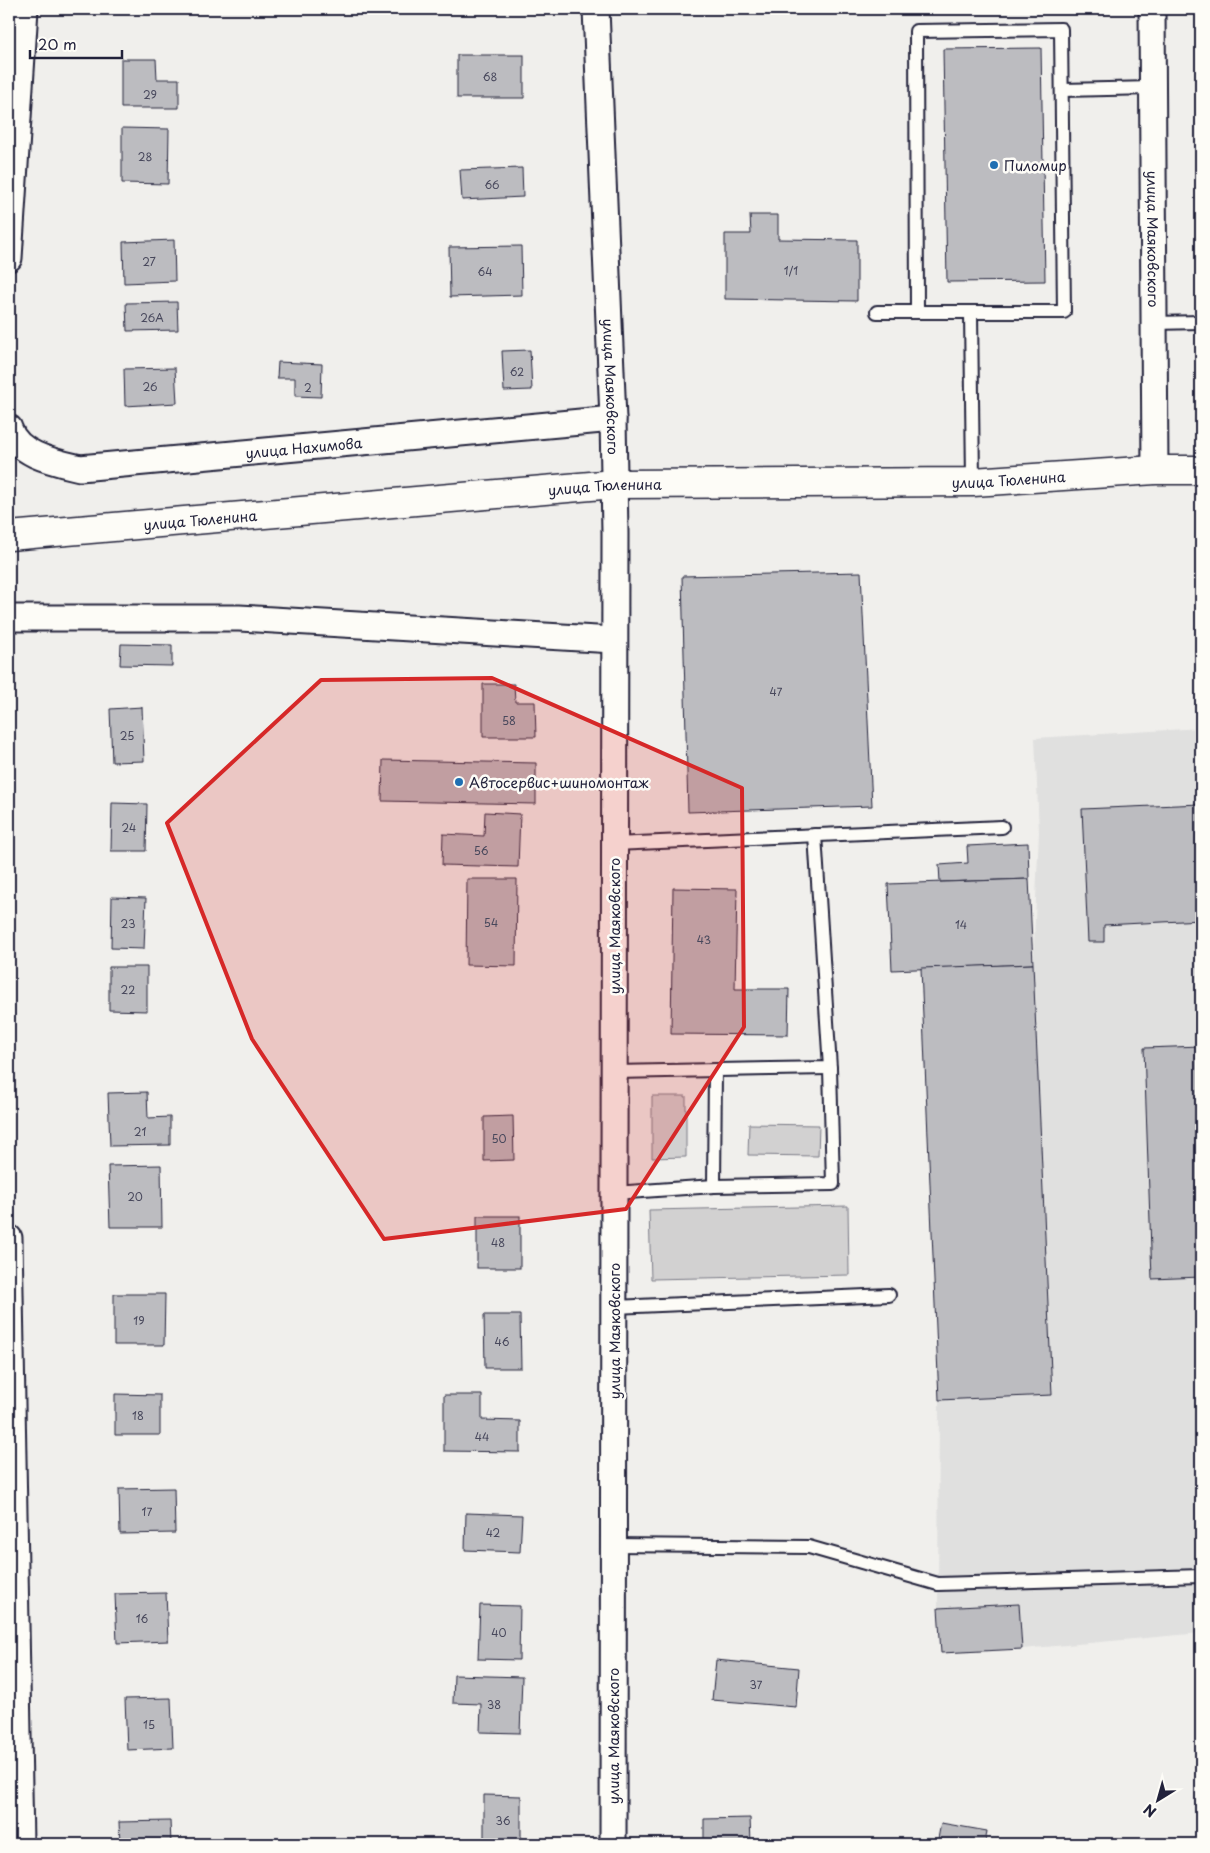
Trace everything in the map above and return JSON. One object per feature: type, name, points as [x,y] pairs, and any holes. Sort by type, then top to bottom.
[{"type":"main road","name":"улица Тюленина","points":[[9,536],[614,484],[973,482],[1155,470],[1201,470]]},
{"type":"street","points":[[9,258],[25,9]]},
{"type":"street","name":"улица Маяковского","points":[[596,9],[614,484],[614,1844]]},
{"type":"street","name":"улица Маяковского","points":[[1152,9],[1155,470]]},
{"type":"street","name":"улица Нахимова","points":[[9,428],[12,438],[40,458],[80,468],[613,419]]},
{"type":"street","points":[[9,618],[239,618],[614,640]]},
{"type":"street","points":[[9,1238],[20,1844]]},
{"type":"lane","points":[[877,312],[917,312],[971,312],[1064,312],[1061,30],[916,31],[917,312]]},
{"type":"lane","points":[[1062,90],[1152,88]]},
{"type":"lane","points":[[971,312],[973,482]]},
{"type":"lane","points":[[1154,323],[1201,322]]},
{"type":"lane","points":[[614,844],[1002,827]]},
{"type":"lane","points":[[614,1193],[714,1186],[833,1184],[830,1068],[815,835]]},
{"type":"lane","points":[[614,1072],[830,1068]]},
{"type":"lane","points":[[714,1186],[715,1070]]},
{"type":"lane","points":[[614,1307],[889,1295]]},
{"type":"lane","points":[[614,1545],[809,1547],[938,1584],[1201,1576]]},
{"type":"highlighted area","points":[[492,678],[742,788],[744,1027],[626,1209],[384,1239],[252,1039],[167,823],[321,680]]},
{"type":"shaded area","points":[[1201,728],[1201,1633],[1022,1649],[1019,1604],[938,1608],[939,1400],[1052,1395],[1033,964],[1039,832],[1035,738]]},
{"type":"shaded area","points":[[652,1096],[686,1096],[686,1157],[652,1158]]},
{"type":"shaded area","points":[[749,1124],[819,1125],[818,1156],[748,1155]]},
{"type":"shaded area","points":[[848,1206],[849,1275],[651,1279],[649,1210]]},
{"type":"building","name":"Пиломир","points":[[1041,48],[1045,281],[947,282],[943,49]]},
{"type":"building","points":[[457,55],[524,55],[524,98],[457,98]]},
{"type":"building","points":[[121,59],[156,59],[157,79],[179,79],[179,108],[121,108]]},
{"type":"building","points":[[122,128],[169,129],[168,184],[122,183]]},
{"type":"building","points":[[522,168],[523,197],[462,200],[460,170]]},
{"type":"building","points":[[750,215],[778,215],[778,239],[857,240],[857,301],[725,299],[725,234],[751,234]]},
{"type":"building","points":[[174,240],[175,281],[124,283],[123,242]]},
{"type":"building","points":[[521,246],[522,295],[450,297],[449,247]]},
{"type":"building","points":[[177,302],[178,330],[127,331],[126,303]]},
{"type":"building","points":[[530,350],[532,390],[504,391],[502,351]]},
{"type":"building","points":[[278,362],[322,364],[321,397],[295,396],[295,378],[277,378]]},
{"type":"building","points":[[175,368],[177,403],[125,406],[124,369]]},
{"type":"building","points":[[861,572],[872,806],[688,812],[682,576]]},
{"type":"building","points":[[121,644],[172,645],[172,666],[120,665]]},
{"type":"building","points":[[483,684],[514,684],[515,702],[535,702],[536,737],[483,737]]},
{"type":"building","points":[[142,707],[144,761],[112,762],[110,709]]},
{"type":"building","name":"Автосервис+шиномонтаж","points":[[383,760],[536,763],[536,804],[382,801]]},
{"type":"building","points":[[112,803],[147,804],[146,851],[111,851]]},
{"type":"building","points":[[1201,804],[1201,920],[1104,925],[1104,942],[1088,942],[1082,809]]},
{"type":"building","points":[[485,812],[520,814],[518,867],[442,865],[443,834],[484,836]]},
{"type":"building","points":[[1028,843],[1029,879],[940,882],[939,865],[968,863],[967,846]]},
{"type":"building","points":[[467,879],[517,879],[516,966],[466,965]]},
{"type":"building","points":[[1029,879],[1033,964],[892,970],[888,884]]},
{"type":"building","points":[[673,888],[737,889],[735,989],[789,989],[788,1035],[671,1034]]},
{"type":"building","points":[[112,897],[146,898],[144,949],[111,948]]},
{"type":"building","points":[[1033,964],[1052,1395],[939,1400],[921,968]]},
{"type":"building","points":[[109,967],[147,967],[147,1011],[109,1010]]},
{"type":"building","points":[[1201,1046],[1201,1277],[1152,1279],[1144,1048]]},
{"type":"building","points":[[147,1092],[148,1118],[170,1117],[170,1145],[110,1146],[108,1093]]},
{"type":"building","points":[[513,1116],[514,1160],[484,1161],[484,1117]]},
{"type":"building","points":[[161,1165],[162,1227],[110,1227],[108,1166]]},
{"type":"building","points":[[477,1216],[520,1216],[520,1268],[477,1268]]},
{"type":"building","points":[[114,1294],[165,1294],[164,1345],[114,1345]]},
{"type":"building","points":[[484,1315],[520,1315],[521,1368],[485,1368]]},
{"type":"building","points":[[115,1394],[160,1395],[160,1435],[115,1435]]},
{"type":"building","points":[[444,1395],[482,1395],[482,1420],[520,1421],[520,1452],[444,1451]]},
{"type":"building","points":[[174,1488],[175,1533],[120,1534],[119,1489]]},
{"type":"building","points":[[466,1513],[522,1515],[520,1552],[465,1550]]},
{"type":"building","points":[[166,1593],[168,1641],[117,1643],[115,1594]]},
{"type":"building","points":[[1019,1604],[1022,1649],[941,1653],[938,1608]]},
{"type":"building","points":[[480,1605],[520,1606],[519,1660],[478,1659]]},
{"type":"building","points":[[716,1660],[799,1668],[796,1707],[712,1700]]},
{"type":"building","points":[[454,1675],[522,1677],[520,1733],[480,1732],[481,1704],[453,1703]]},
{"type":"building","points":[[171,1698],[173,1748],[127,1750],[125,1699]]},
{"type":"building","points":[[484,1795],[521,1796],[521,1844],[484,1844]]},
{"type":"building","points":[[750,1818],[751,1844],[704,1844],[704,1819]]},
{"type":"building","points":[[170,1821],[171,1844],[120,1844],[119,1822]]},
{"type":"building","points":[[941,1823],[987,1831],[985,1844],[937,1844]]},
{"type":"place","name":"Пиломир","points":[[994,165]]},
{"type":"place","name":"Автосервис+шиномонтаж","points":[[459,782]]}]
